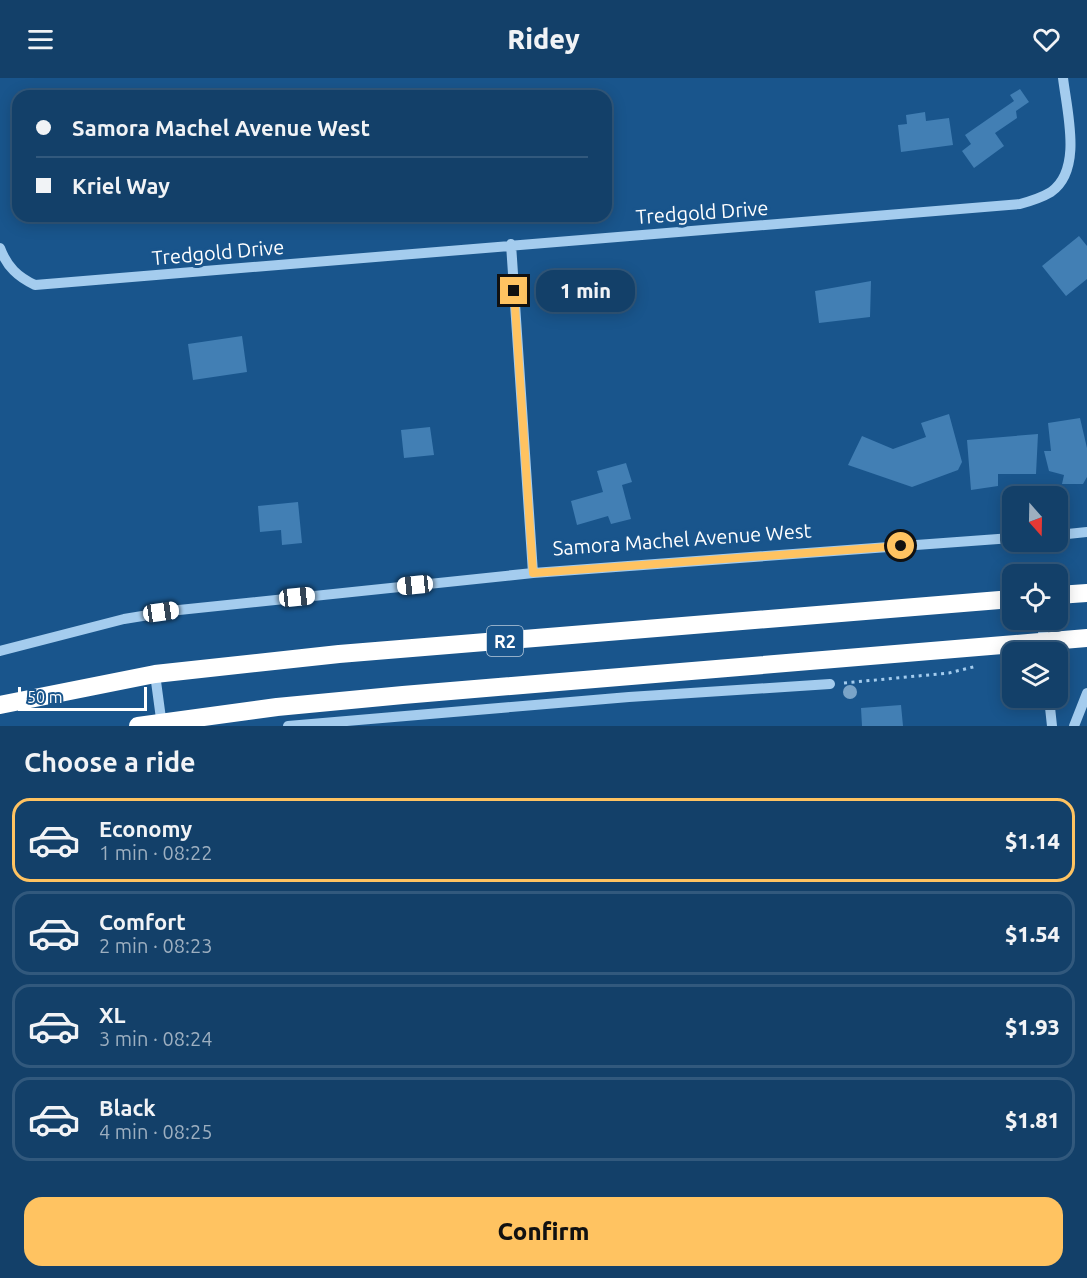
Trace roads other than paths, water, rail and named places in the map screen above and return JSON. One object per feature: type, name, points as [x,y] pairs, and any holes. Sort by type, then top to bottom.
[{"type":"highway","points":[[1068,595],[1087,593]]},
{"type":"highway","name":"R2","points":[[0,705],[156,674],[339,654],[1002,600]]},
{"type":"highway","name":"R2","points":[[1068,642],[1087,638]]},
{"type":"highway","name":"R2","points":[[138,726],[403,694],[1002,650]]},
{"type":"street","name":"Tredgold Drive","points":[[0,248],[4,258],[18,277],[35,285],[511,244],[996,207],[1030,201],[1052,192],[1063,180],[1069,168],[1071,151],[1063,78]]},
{"type":"street","points":[[511,244],[533,573]]},
{"type":"street","points":[[1068,534],[1087,532]]},
{"type":"street","name":"Samora Machel Avenue West","points":[[0,651],[124,619],[161,612],[533,573],[1002,539]]},
{"type":"street","points":[[156,674],[162,724]]},
{"type":"street","points":[[288,726],[629,697],[830,684]]},
{"type":"street","points":[[1074,726],[1087,693]]},
{"type":"street","points":[[1050,708],[1052,726]]}]
